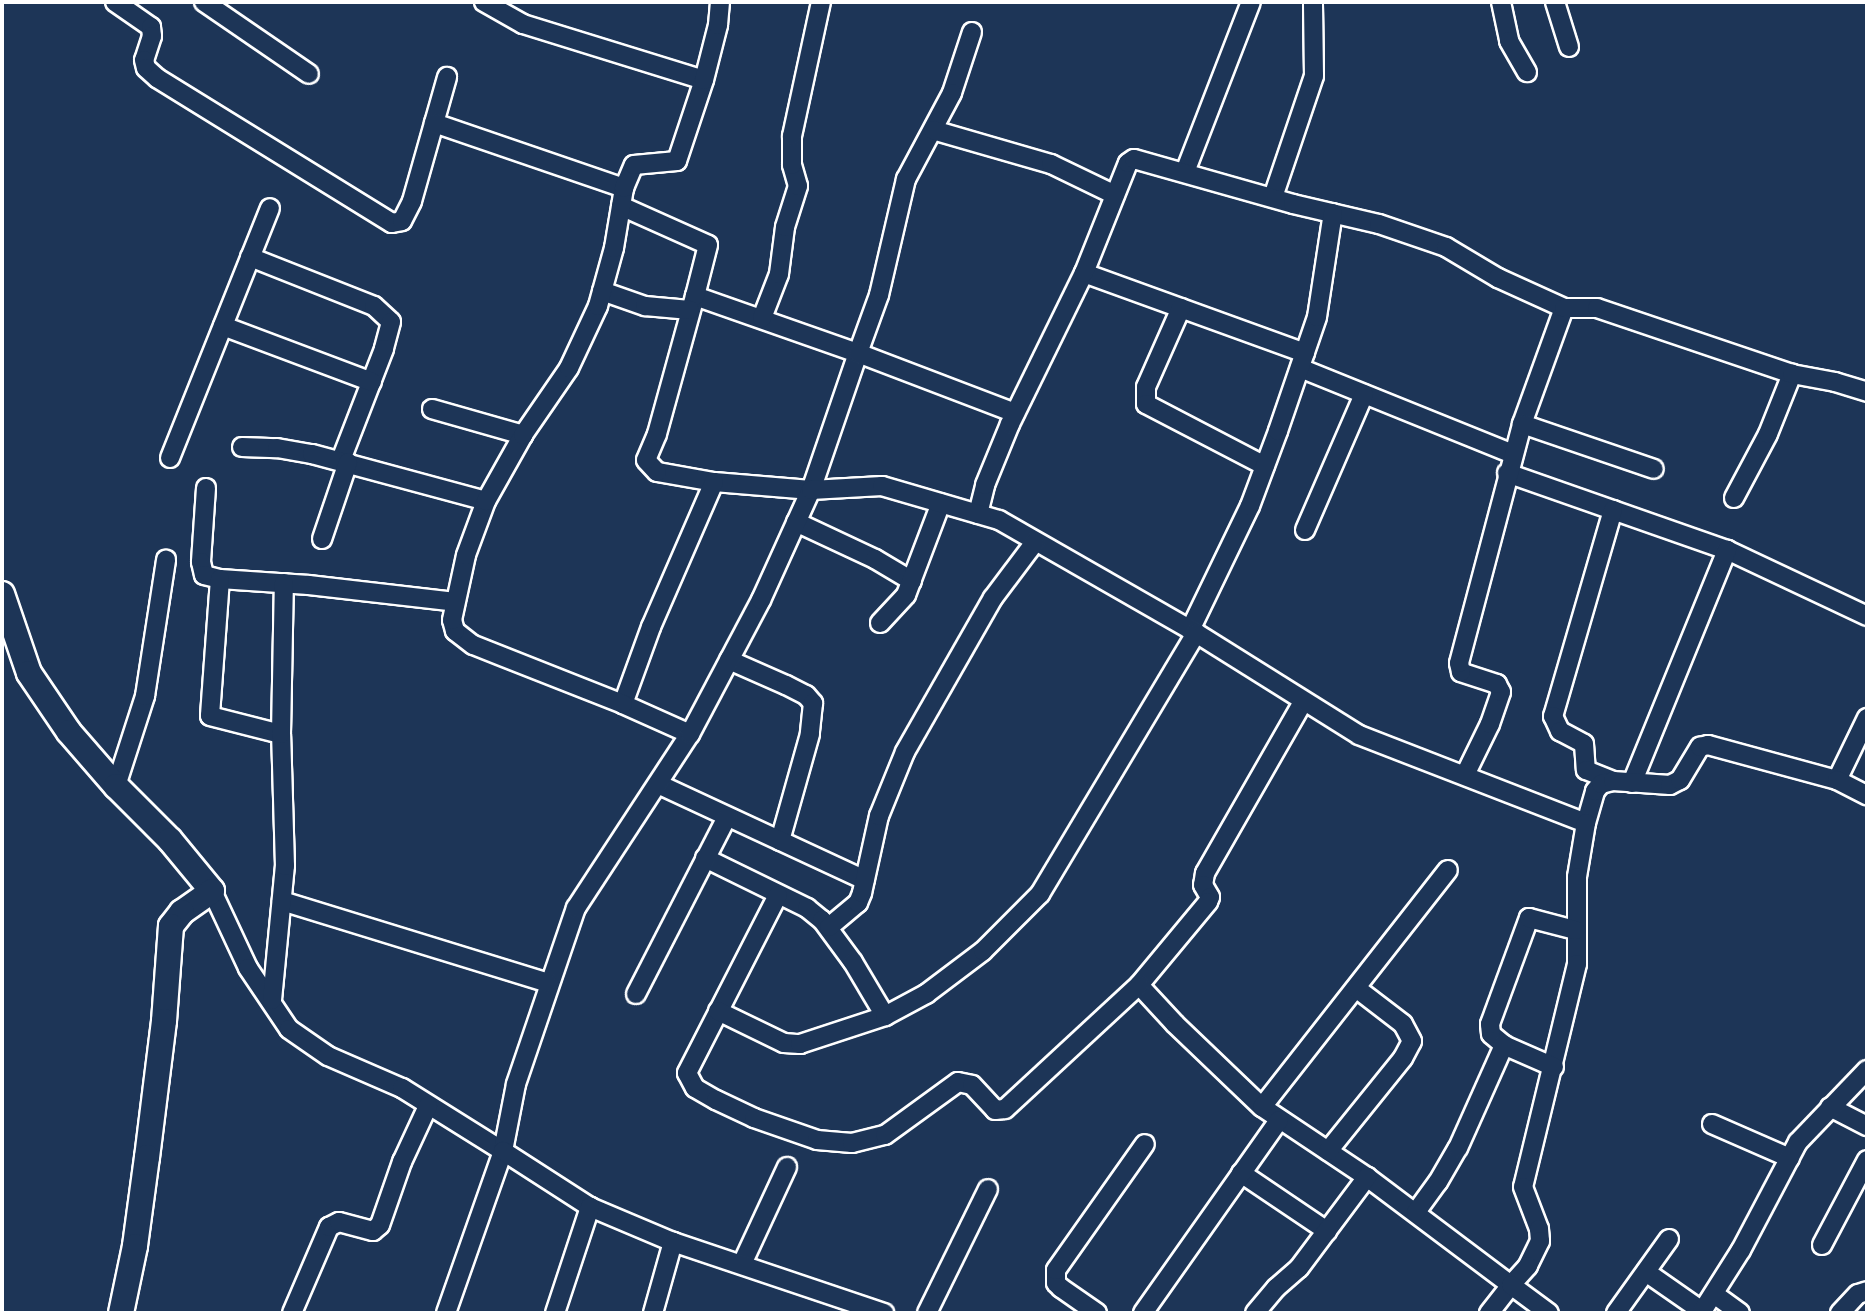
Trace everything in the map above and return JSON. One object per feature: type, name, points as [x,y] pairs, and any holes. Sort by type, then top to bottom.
[{"type":"street","points":[[115,2],[151,27],[152,36],[144,60],[146,68],[157,78],[386,221],[398,223],[406,215],[447,77]]},
{"type":"street","points":[[204,2],[309,74]]},
{"type":"street","points":[[484,2],[523,24],[704,80]]},
{"type":"street","points":[[690,734],[462,639],[454,631],[452,620],[466,555],[486,501],[523,435],[569,368],[602,291],[624,188],[634,165],[677,161],[704,80],[718,25],[720,2]]},
{"type":"street","points":[[762,318],[779,274],[785,227],[798,186],[792,165],[792,136],[823,2]]},
{"type":"street","points":[[1185,172],[1251,2]]},
{"type":"street","points":[[1273,197],[1314,76],[1313,2]]},
{"type":"street","points":[[1501,2],[1510,41],[1527,72]]},
{"type":"street","points":[[1555,2],[1569,47]]},
{"type":"street","points":[[446,1313],[503,1151],[516,1084],[548,983],[576,908],[690,734],[811,491],[885,273],[906,179],[952,93],[972,32]]},
{"type":"street","points":[[434,123],[624,188]]},
{"type":"street","points":[[933,130],[1051,164],[1115,195]]},
{"type":"street","points":[[978,514],[985,485],[1015,413],[1084,273],[1130,159],[1333,213],[1446,247],[1498,278],[1564,308],[1597,308],[1792,374],[1835,382],[1867,392]]},
{"type":"street","points":[[621,206],[708,245],[657,434],[646,460],[657,472],[714,482],[811,491],[882,486],[999,520],[1193,631],[1359,735],[1586,823]]},
{"type":"street","points":[[170,458],[270,208]]},
{"type":"street","points":[[718,1011],[784,1043],[800,1044],[885,1016],[926,994],[983,951],[1040,894],[1193,631],[1250,506],[1317,317],[1333,213]]},
{"type":"street","points":[[250,257],[374,306],[391,322],[322,539]]},
{"type":"street","points":[[1084,273],[1181,308],[1302,360],[1364,394],[1513,454]]},
{"type":"street","points":[[602,291],[645,306],[693,303],[762,318],[1015,413]]},
{"type":"street","points":[[1181,308],[1146,387],[1146,404],[1265,466]]},
{"type":"street","points":[[1465,775],[1490,724],[1501,692],[1497,684],[1461,672],[1459,663],[1507,474],[1564,308]]},
{"type":"street","points":[[223,326],[372,382]]},
{"type":"street","points":[[1734,498],[1768,434],[1792,374]]},
{"type":"street","points":[[1305,530],[1364,394]]},
{"type":"street","points":[[432,409],[523,435]]},
{"type":"street","points":[[1522,424],[1654,469]]},
{"type":"street","points":[[242,447],[276,448],[345,461],[486,501]]},
{"type":"street","points":[[1507,474],[1727,550],[1867,616]]},
{"type":"street","points":[[623,704],[651,628],[714,482]]},
{"type":"street","points":[[206,488],[204,575],[220,579],[284,583],[455,602]]},
{"type":"street","points":[[880,623],[897,608],[912,582],[942,503]]},
{"type":"street","points":[[1613,510],[1553,716],[1560,731],[1584,744],[1586,769],[1613,781],[1655,786],[1680,780],[1700,747],[1708,745],[1837,780],[1867,795]]},
{"type":"street","points":[[796,522],[875,559],[912,582]]},
{"type":"street","points":[[829,928],[858,903],[879,816],[905,752],[993,597],[1035,542]]},
{"type":"street","points":[[1632,783],[1727,550]]},
{"type":"street","points":[[116,786],[145,696],[166,559]]},
{"type":"street","points":[[220,579],[210,716],[281,734]]},
{"type":"street","points":[[272,1000],[285,866],[281,734],[284,583]]},
{"type":"street","points":[[2,594],[29,673],[69,732],[116,786],[170,840],[212,891],[248,968],[289,1029],[328,1056],[402,1088],[590,1207],[673,1242],[884,1313]]},
{"type":"street","points":[[729,660],[806,695],[813,703],[810,734],[780,841]]},
{"type":"street","points":[[778,895],[687,1073],[695,1088],[767,1123],[817,1140],[852,1143],[885,1135],[958,1082],[972,1085],[995,1110],[1006,1109],[1139,985],[1208,902],[1210,897],[1203,885],[1205,873],[1303,702]]},
{"type":"street","points":[[1837,780],[1865,728]]},
{"type":"street","points":[[1489,1313],[1528,1266],[1541,1241],[1523,1187],[1577,964],[1577,877],[1586,823],[1595,791],[1601,784],[1613,781]]},
{"type":"street","points":[[658,784],[865,880]]},
{"type":"street","points":[[636,994],[727,817]]},
{"type":"street","points":[[705,858],[807,908],[829,928],[885,1016]]},
{"type":"street","points":[[1262,1107],[1448,870]]},
{"type":"street","points":[[121,1313],[135,1246],[147,1157],[164,1021],[171,926],[181,912],[212,891]]},
{"type":"street","points":[[282,901],[548,983]]},
{"type":"street","points":[[1554,1067],[1504,1045],[1491,1034],[1490,1024],[1526,922],[1533,916],[1575,930]]},
{"type":"street","points":[[1139,985],[1175,1024],[1262,1107],[1416,1212],[1549,1313]]},
{"type":"street","points":[[1328,1151],[1403,1058],[1412,1041],[1403,1024],[1356,988]]},
{"type":"street","points":[[1416,1212],[1458,1148],[1504,1045]]},
{"type":"street","points":[[1646,1272],[1702,1312],[1741,1250],[1808,1129],[1867,1070]]},
{"type":"street","points":[[299,1311],[328,1227],[339,1222],[373,1231],[380,1225],[402,1162],[428,1106]]},
{"type":"street","points":[[1830,1107],[1867,1126]]},
{"type":"street","points":[[1143,1313],[1279,1120]]},
{"type":"street","points":[[1712,1124],[1790,1158]]},
{"type":"street","points":[[1097,1313],[1056,1283],[1056,1270],[1145,1144]]},
{"type":"street","points":[[1822,1245],[1867,1160]]},
{"type":"street","points":[[742,1264],[786,1167]]},
{"type":"street","points":[[1241,1173],[1327,1230]]},
{"type":"street","points":[[1255,1313],[1276,1288],[1299,1268],[1367,1177]]},
{"type":"street","points":[[927,1313],[988,1189]]},
{"type":"street","points":[[555,1313],[590,1207]]},
{"type":"street","points":[[1616,1313],[1669,1239]]},
{"type":"street","points":[[653,1313],[673,1242]]},
{"type":"street","points":[[1840,1313],[1858,1294],[1867,1291]]},
{"type":"street","points":[[1714,1294],[1740,1313]]}]
